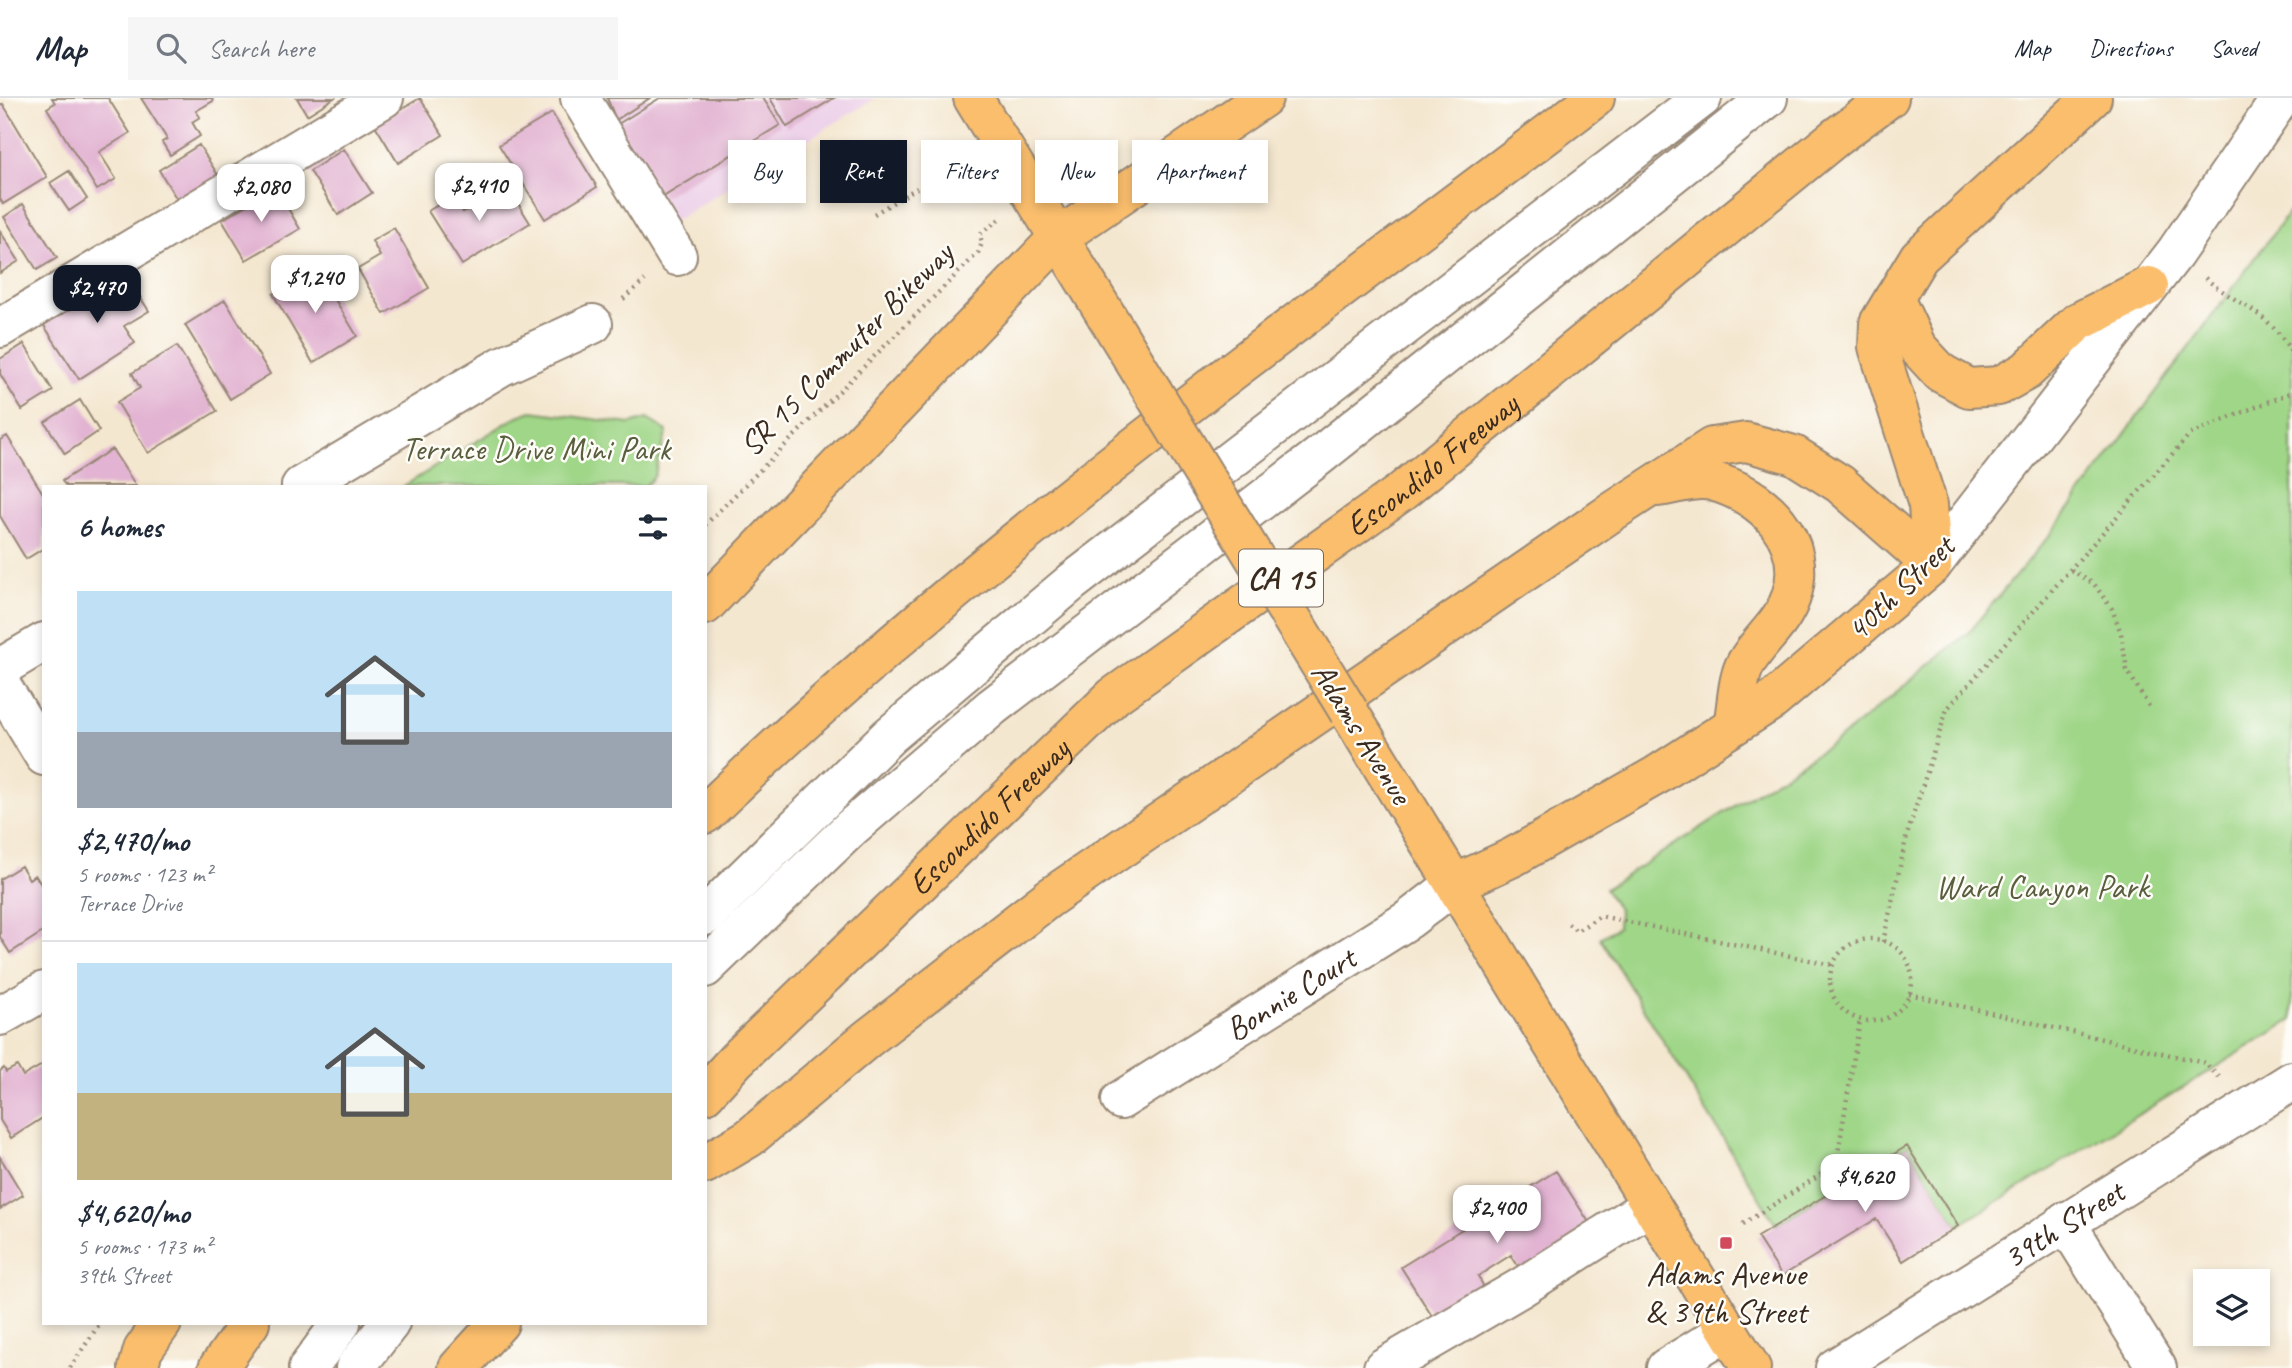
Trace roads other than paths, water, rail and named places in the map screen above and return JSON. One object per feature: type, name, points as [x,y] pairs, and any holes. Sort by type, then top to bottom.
[{"type":"main road","name":"Adams Avenue","points":[[973,98],[1751,1368]]},
{"type":"main road","points":[[707,603],[1059,237],[1263,98]]},
{"type":"main road","points":[[707,812],[913,625],[1073,496],[1595,98]]},
{"type":"main road","name":"Escondido Freeway","points":[[707,1092],[785,1012],[1114,696],[1400,493],[1825,145],[1889,98]]},
{"type":"main road","points":[[1932,565],[1928,505],[1878,347],[1879,324],[1919,257],[2092,98]]},
{"type":"main road","points":[[1894,298],[1917,347],[1941,373],[1969,388],[1999,386],[2026,371],[2078,322],[2149,286]]},
{"type":"main road","points":[[707,1163],[749,1138],[867,1039],[1049,898],[1712,447],[1746,442],[1794,456],[1840,484],[1932,565]]},
{"type":"main road","points":[[1649,488],[1709,480],[1753,497],[1781,523],[1795,557],[1791,596],[1774,631],[1745,664],[1733,725]]},
{"type":"main road","name":"40th Street","points":[[1455,884],[1525,850],[1657,775],[1783,692],[1932,565]]},
{"type":"main road","points":[[138,1368],[143,1350],[161,1325]]},
{"type":"main road","points":[[218,1368],[249,1325]]},
{"type":"main road","points":[[458,1368],[497,1325]]},
{"type":"street","points":[[0,328],[384,98]]},
{"type":"street","points":[[580,98],[677,256]]},
{"type":"street","points":[[707,914],[889,736],[1072,582],[1702,98]]},
{"type":"street","points":[[707,966],[852,827],[992,706],[1318,457],[1768,98]]},
{"type":"street","name":"40th Street","points":[[1932,565],[2175,253],[2281,98]]},
{"type":"street","points":[[303,485],[502,366],[593,324]]},
{"type":"street","points":[[0,668],[42,643]]},
{"type":"street","points":[[0,684],[42,753]]},
{"type":"street","name":"Bonnie Court","points":[[1121,1100],[1408,920],[1455,884]]},
{"type":"street","points":[[0,1016],[42,992]]},
{"type":"street","name":"39th Street","points":[[1835,1368],[2065,1221],[2292,1081]]},
{"type":"street","points":[[1383,1368],[1522,1287],[1651,1205]]},
{"type":"street","points":[[2065,1221],[2157,1368]]},
{"type":"street","points":[[308,1368],[340,1325]]},
{"type":"street","points":[[355,1368],[388,1325]]},
{"type":"street","points":[[1666,1368],[1728,1330]]},
{"type":"place","name":"Adams Avenue & 39th Street","points":[[1726,1243]]},
{"type":"park label","name":"Terrace Drive Mini Park","points":[[536,449]]},
{"type":"park label","name":"Ward Canyon Park","points":[[2042,887]]}]
